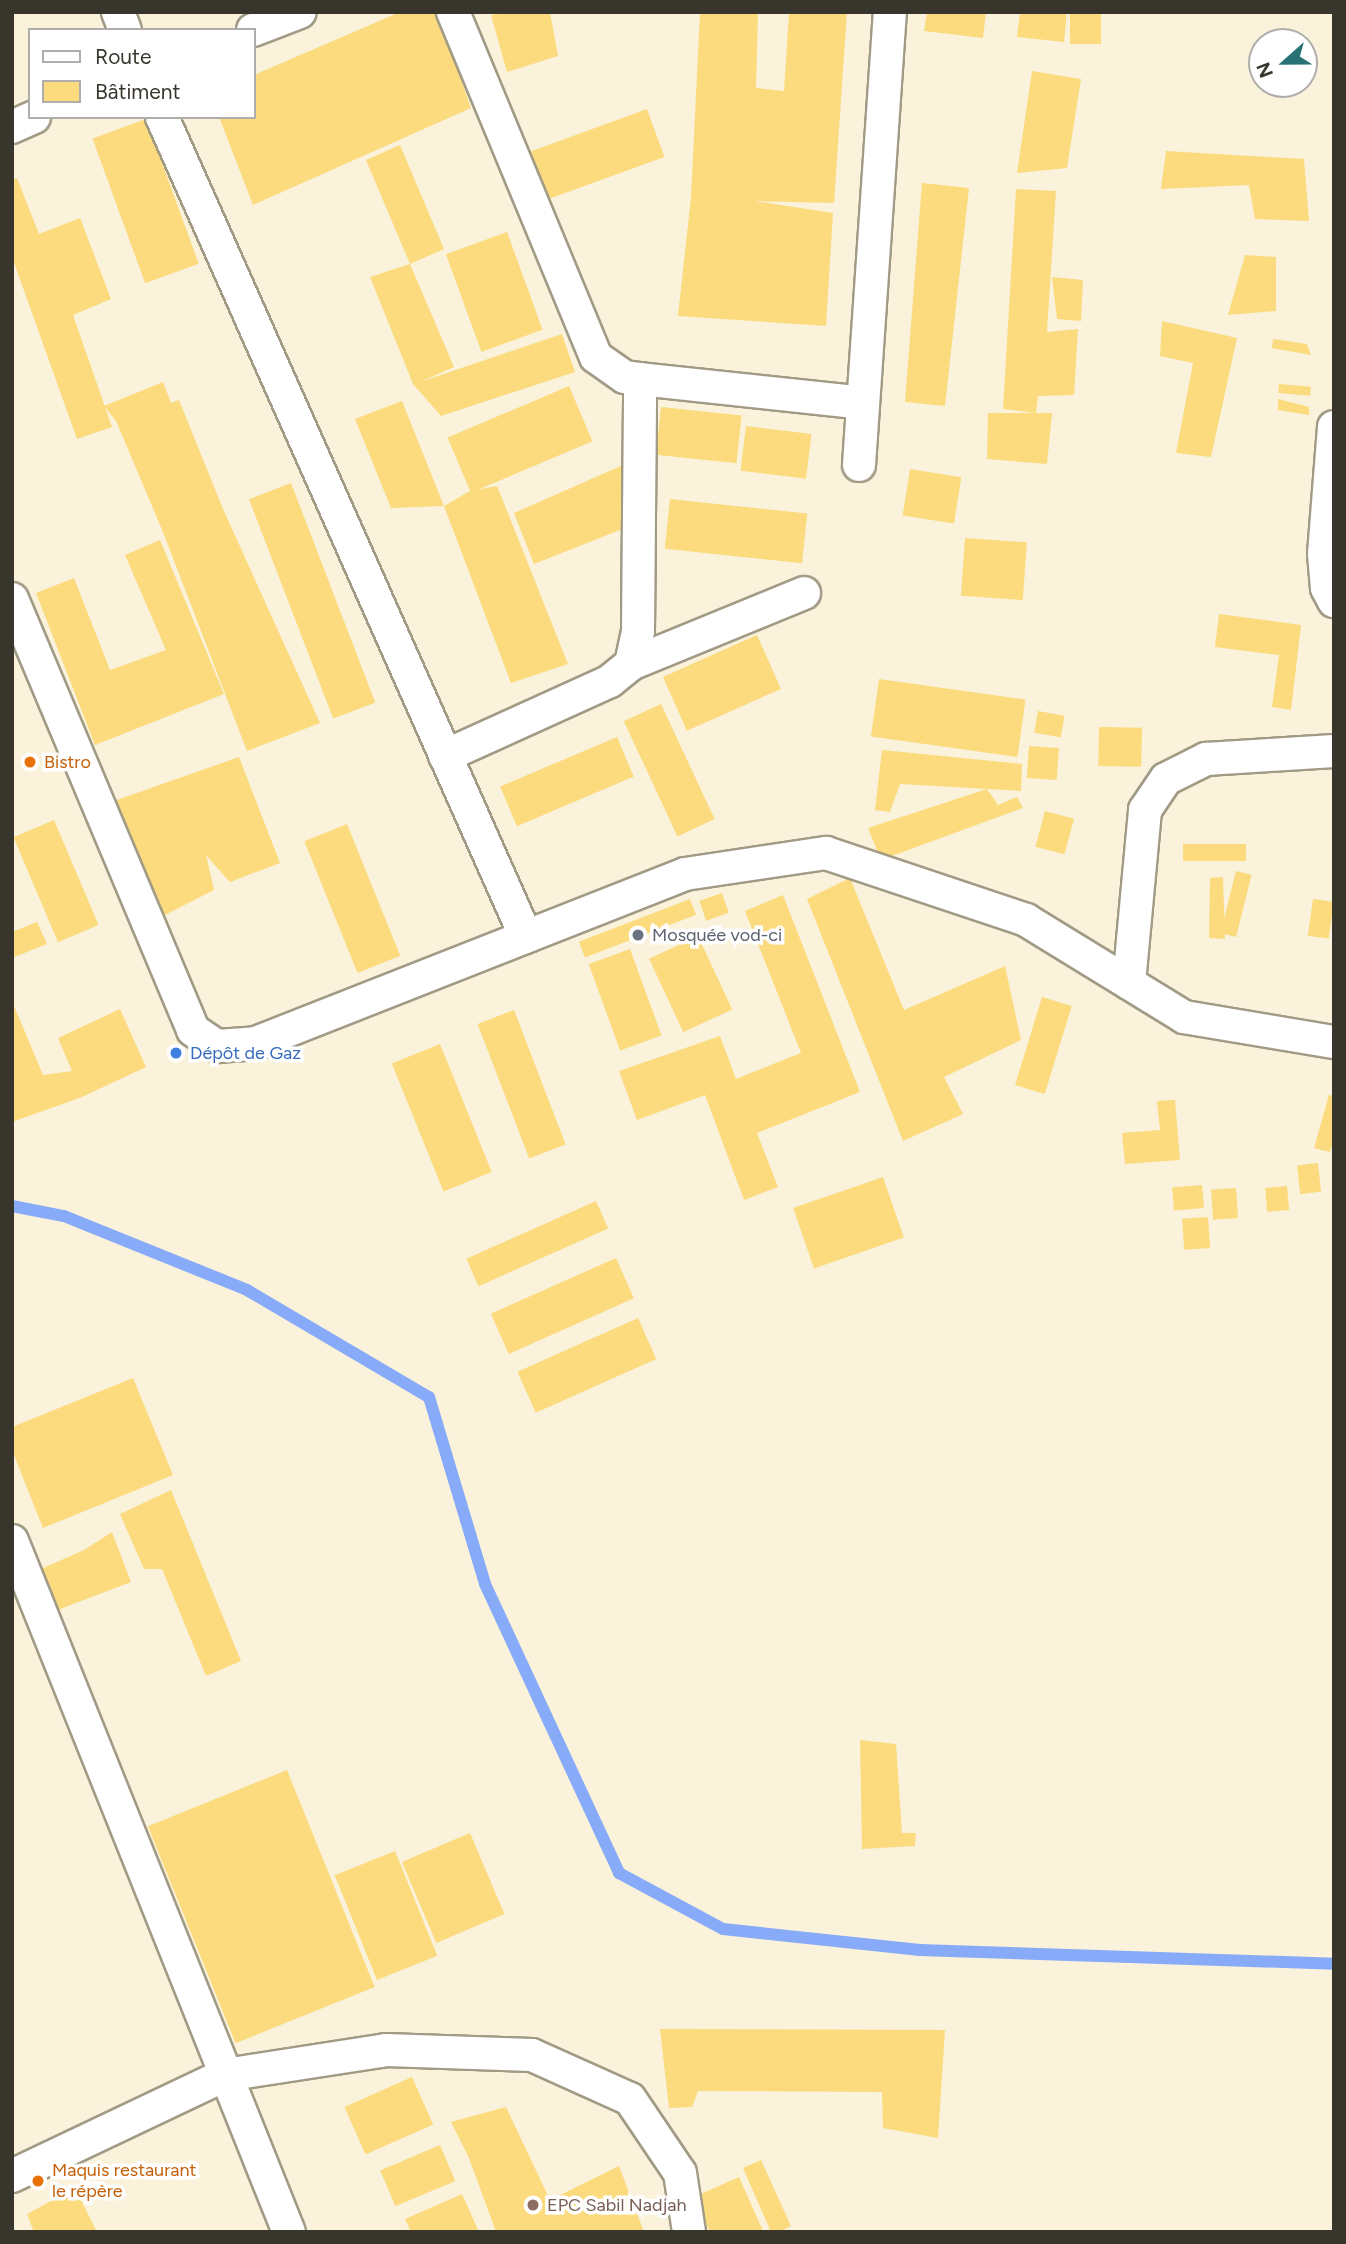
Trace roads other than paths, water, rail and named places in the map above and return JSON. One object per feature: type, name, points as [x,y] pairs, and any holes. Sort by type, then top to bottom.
[{"type":"street","points":[[256,29],[300,12]]},
{"type":"street","points":[[453,12],[596,357],[625,377],[863,403]]},
{"type":"street","points":[[859,465],[890,12]]},
{"type":"street","points":[[12,127],[30,119]]},
{"type":"street","points":[[163,119],[526,937]]},
{"type":"street","points":[[631,664],[638,631],[640,379]]},
{"type":"street","points":[[1334,426],[1325,554],[1327,588],[1334,601]]},
{"type":"street","points":[[445,755],[610,681],[631,664],[804,593]]},
{"type":"street","points":[[12,599],[193,1030],[217,1046],[256,1043],[685,874],[826,853],[1026,920],[1184,1017],[1334,1042]]},
{"type":"street","points":[[1129,983],[1145,810],[1166,779],[1206,759],[1334,751]]},
{"type":"street","points":[[12,1541],[289,2232]]},
{"type":"street","points":[[12,2176],[225,2075],[386,2050],[532,2056],[630,2099],[680,2173],[690,2232]]},
{"type":"waterway","points":[[12,1206],[64,1216],[247,1290],[429,1397],[485,1584],[619,1873],[723,1929],[920,1950],[1334,1964]]},
{"type":"place","name":"Bistro","points":[[30,762]]},
{"type":"place","name":"Mosquée vod-ci","points":[[638,935]]},
{"type":"place","name":"Dépôt de Gaz","points":[[176,1053]]},
{"type":"place","name":"Maquis restaurant le répère","points":[[38,2181]]},
{"type":"place","name":"EPC Sabil Nadjah","points":[[533,2205]]}]
